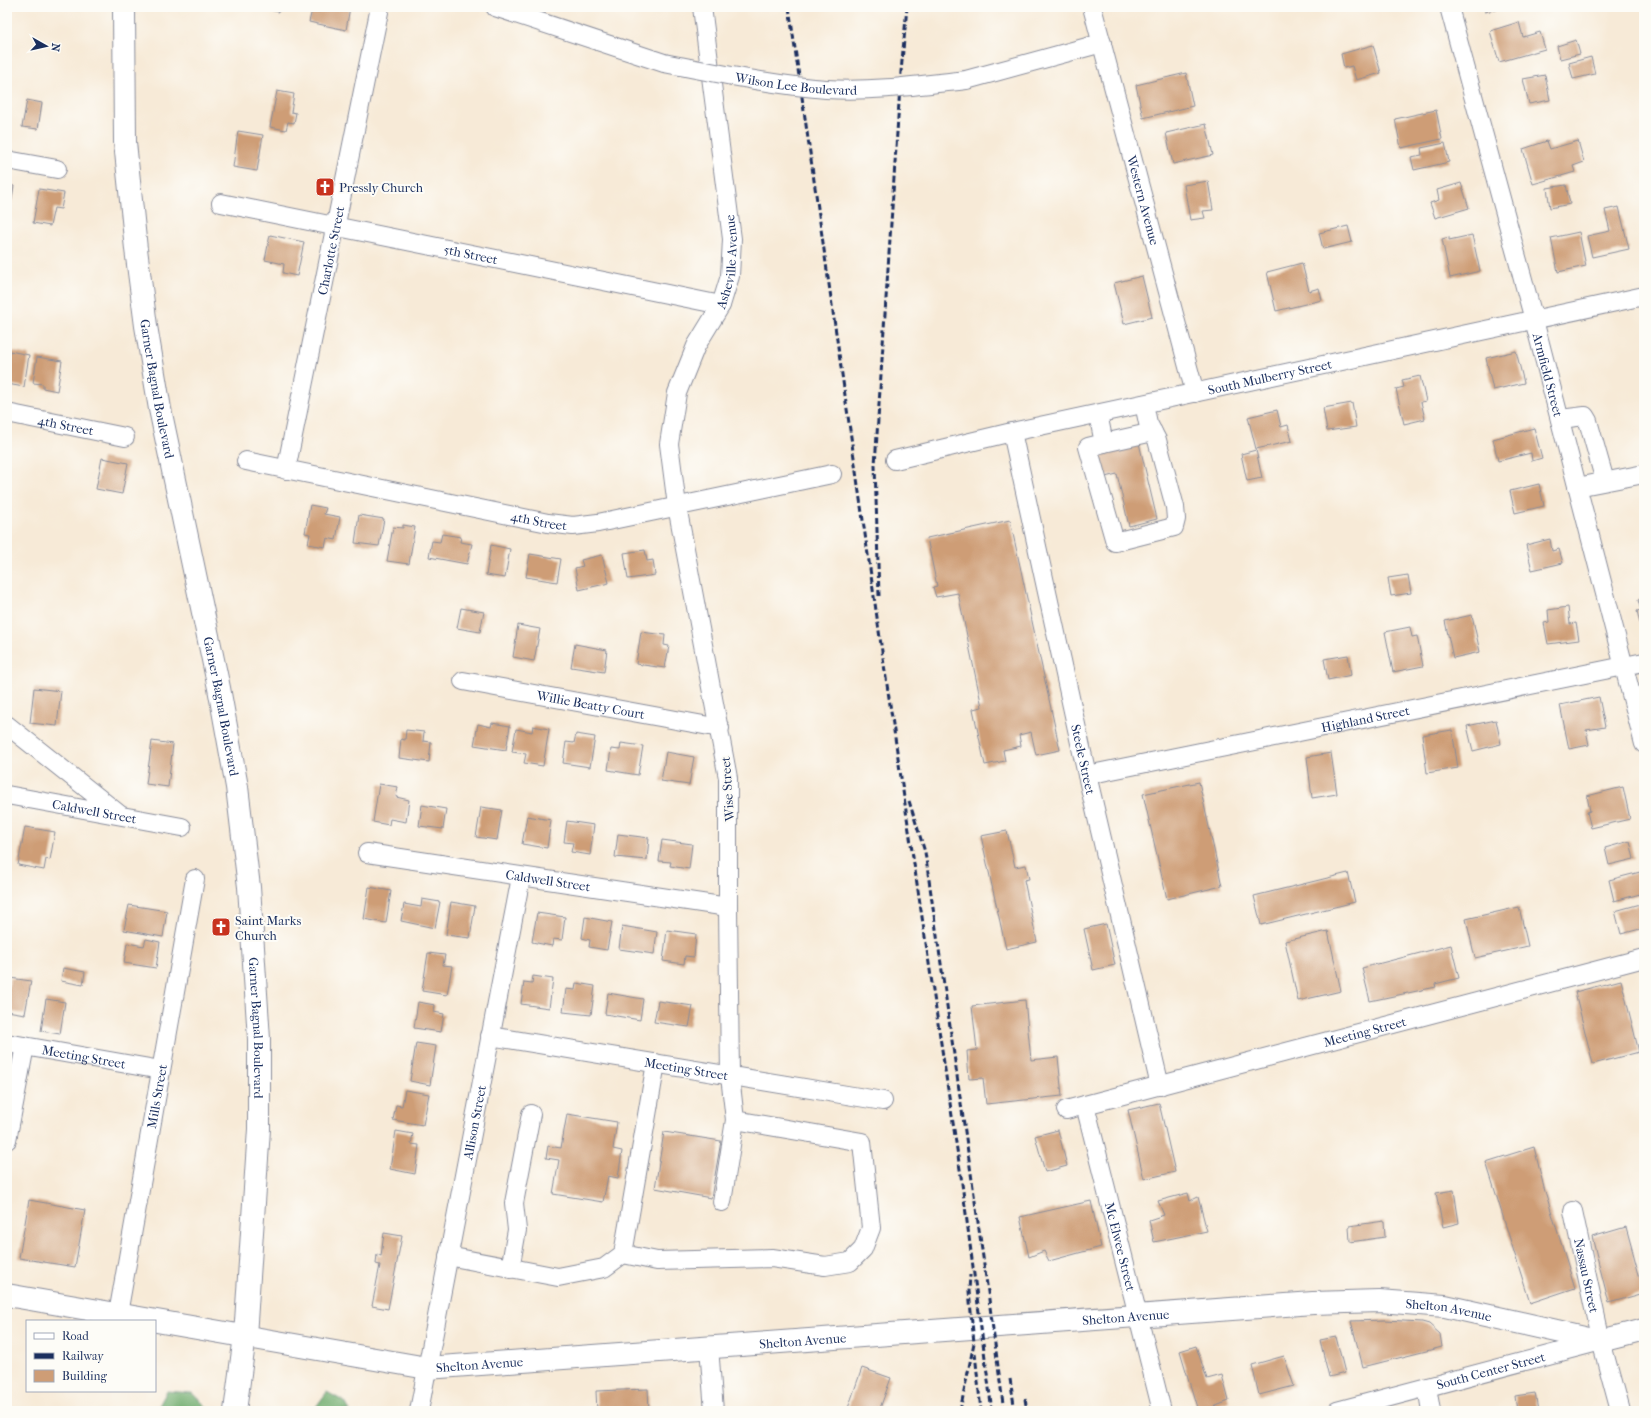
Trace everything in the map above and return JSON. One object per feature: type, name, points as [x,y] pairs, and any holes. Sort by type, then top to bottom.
[{"type":"main road","name":"Garner Bagnal Boulevard","points":[[124,7],[125,142],[145,318],[160,409],[221,695],[237,787],[249,887],[259,1039],[259,1129],[245,1336],[235,1411]]},
{"type":"main road","name":"Shelton Avenue","points":[[8,1292],[153,1320]]},
{"type":"main road","name":"Shelton Avenue","points":[[156,1321],[427,1368],[1313,1303],[1379,1300],[1445,1306],[1601,1341]]},
{"type":"main road","name":"South Center Street","points":[[1601,1341],[1644,1330]]},
{"type":"street","name":"Charlotte Street","points":[[286,470],[380,7]]},
{"type":"street","name":"Wilson Lee Boulevard","points":[[495,7],[664,63],[778,84],[827,89],[859,89],[966,80],[1102,43]]},
{"type":"street","name":"Asheville Avenue","points":[[677,506],[669,444],[677,393],[696,346],[721,304],[730,276],[732,240],[702,7]]},
{"type":"street","name":"Western Avenue","points":[[1092,7],[1195,393]]},
{"type":"street","name":"Armfield Street","points":[[1449,7],[1560,418],[1644,744]]},
{"type":"street","points":[[7,160],[57,169]]},
{"type":"street","name":"5th Street","points":[[221,203],[721,304]]},
{"type":"street","name":"South Mulberry Street","points":[[895,460],[1012,432],[1644,296]]},
{"type":"street","points":[[1144,404],[1148,423],[1153,432],[1157,440],[1175,507],[1176,519],[1174,527],[1114,542],[1088,447],[1153,432]]},
{"type":"street","name":"4th Street","points":[[7,413],[125,437]]},
{"type":"street","points":[[1098,414],[1104,443]]},
{"type":"street","points":[[1560,418],[1585,416],[1588,421],[1605,482]]},
{"type":"street","name":"Steele Street","points":[[1012,432],[1087,775],[1160,1086]]},
{"type":"street","name":"4th Street","points":[[246,461],[548,523],[573,526],[598,523],[832,474]]},
{"type":"street","points":[[1577,487],[1644,474]]},
{"type":"street","name":"Wise Street","points":[[677,506],[726,758],[729,791],[728,908],[730,1076],[735,1120],[722,1202]]},
{"type":"street","name":"Highland Street","points":[[1087,775],[1644,662]]},
{"type":"street","name":"Willie Beatty Court","points":[[462,681],[720,728]]},
{"type":"street","points":[[7,725],[122,816]]},
{"type":"street","name":"Caldwell Street","points":[[7,795],[182,827]]},
{"type":"street","name":"Caldwell Street","points":[[367,853],[728,908]]},
{"type":"street","name":"Allison Street","points":[[419,1411],[521,877]]},
{"type":"street","name":"Mills Street","points":[[118,1314],[195,879]]},
{"type":"street","name":"Meeting Street","points":[[1066,1110],[1644,958]]},
{"type":"street","name":"Meeting Street","points":[[490,1036],[883,1101]]},
{"type":"street","name":"Meeting Street","points":[[7,1043],[161,1070]]},
{"type":"street","points":[[7,1140],[24,1046]]},
{"type":"street","points":[[448,1256],[558,1277],[604,1268],[623,1254],[656,1063]]},
{"type":"street","name":"Mc Elwee Street","points":[[1085,1105],[1162,1411]]},
{"type":"street","points":[[510,1269],[518,1230],[514,1203],[531,1114]]},
{"type":"street","points":[[623,1254],[657,1261],[772,1258],[825,1266],[850,1262],[863,1249],[871,1228],[862,1142],[735,1120]]},
{"type":"street","name":"Nassau Street","points":[[1573,1211],[1601,1341],[1620,1411]]},
{"type":"street","name":"South Center Street","points":[[1337,1411],[1601,1341]]},
{"type":"street","points":[[709,1347],[714,1411]]},
{"type":"street","points":[[1426,1387],[1431,1411]]},
{"type":"green space","points":[[167,1391],[192,1393],[211,1411],[156,1411]]},
{"type":"green space","points":[[327,1392],[345,1402],[350,1411],[299,1411],[315,1408]]},
{"type":"building","points":[[255,7],[279,7],[279,12]]},
{"type":"building","points":[[321,7],[350,7],[346,30],[309,22],[312,10],[320,12]]},
{"type":"building","points":[[1484,7],[1505,7],[1505,8],[1485,12]]},
{"type":"building","points":[[1519,22],[1523,37],[1540,32],[1545,49],[1499,62],[1490,31]]},
{"type":"building","points":[[1576,40],[1580,54],[1560,59],[1557,46]]},
{"type":"building","points":[[1373,45],[1381,73],[1356,80],[1352,66],[1344,68],[1341,54]]},
{"type":"building","points":[[1591,57],[1595,74],[1573,79],[1569,63]]},
{"type":"building","points":[[1186,73],[1193,106],[1143,118],[1136,85]]},
{"type":"building","points":[[1545,75],[1550,100],[1529,104],[1523,79]]},
{"type":"building","points":[[277,91],[294,94],[291,112],[296,113],[294,123],[288,122],[286,130],[270,127]]},
{"type":"building","points":[[27,100],[42,103],[38,129],[22,127]]},
{"type":"building","points":[[1436,110],[1442,139],[1401,148],[1395,119]]},
{"type":"building","points":[[1206,124],[1213,155],[1173,164],[1166,133]]},
{"type":"building","points":[[238,131],[263,135],[257,171],[233,167]]},
{"type":"building","points":[[1547,141],[1550,149],[1578,141],[1584,162],[1573,166],[1575,172],[1533,184],[1523,149]]},
{"type":"building","points":[[1445,143],[1449,162],[1414,170],[1411,157],[1422,155],[1421,148]]},
{"type":"building","points":[[1208,181],[1213,210],[1203,211],[1205,218],[1190,220],[1184,185]]},
{"type":"building","points":[[1461,183],[1469,208],[1435,218],[1430,203],[1439,200],[1437,190]]},
{"type":"building","points":[[7,185],[14,186],[9,216],[7,216]]},
{"type":"building","points":[[1566,185],[1570,204],[1550,208],[1547,188]]},
{"type":"building","points":[[39,189],[64,193],[61,209],[54,208],[50,226],[33,223]]},
{"type":"building","points":[[1619,207],[1629,249],[1592,257],[1587,236],[1610,231],[1605,210]]},
{"type":"building","points":[[1348,226],[1352,242],[1323,249],[1319,233]]},
{"type":"building","points":[[1579,232],[1586,266],[1558,272],[1551,238]]},
{"type":"building","points":[[270,235],[304,242],[297,276],[283,273],[284,264],[265,260]]},
{"type":"building","points":[[1472,235],[1480,271],[1450,278],[1442,239],[1449,237],[1449,240]]},
{"type":"building","points":[[1302,263],[1309,291],[1319,288],[1322,300],[1276,311],[1267,272]]},
{"type":"building","points":[[1142,276],[1152,317],[1124,324],[1114,283]]},
{"type":"building","points":[[10,351],[29,355],[24,387],[7,384],[7,368]]},
{"type":"building","points":[[1516,351],[1524,383],[1493,390],[1486,358]]},
{"type":"building","points":[[37,357],[62,361],[57,391],[43,388],[43,384],[33,383]]},
{"type":"building","points":[[1420,376],[1426,401],[1421,402],[1425,419],[1404,424],[1396,389],[1404,387],[1402,380]]},
{"type":"building","points":[[1352,403],[1356,427],[1327,431],[1323,408]]},
{"type":"building","points":[[1277,410],[1281,427],[1288,425],[1292,441],[1256,449],[1248,417]]},
{"type":"building","points":[[1534,428],[1542,458],[1532,461],[1531,453],[1498,461],[1493,439]]},
{"type":"building","points":[[1139,443],[1157,519],[1129,526],[1117,474],[1101,478],[1095,453]]},
{"type":"building","points":[[1256,450],[1262,478],[1247,481],[1241,454]]},
{"type":"building","points":[[102,458],[128,463],[122,494],[96,489]]},
{"type":"building","points":[[1539,484],[1544,506],[1515,513],[1510,491]]},
{"type":"building","points":[[310,505],[326,508],[324,514],[340,517],[336,540],[327,538],[325,547],[308,544],[310,534],[305,533]]},
{"type":"building","points":[[359,515],[384,519],[379,546],[355,543]]},
{"type":"building","points":[[1010,520],[1060,750],[1036,755],[1031,732],[1019,735],[1021,746],[1003,750],[1005,761],[985,765],[973,709],[982,707],[958,593],[936,597],[933,587],[937,586],[927,538]]},
{"type":"building","points":[[403,525],[415,527],[409,564],[387,561],[393,527],[403,528]]},
{"type":"building","points":[[442,534],[461,537],[460,542],[472,544],[467,564],[429,557],[432,541],[440,542]]},
{"type":"building","points":[[1550,539],[1552,551],[1559,549],[1563,563],[1532,570],[1526,545]]},
{"type":"building","points":[[491,545],[510,549],[505,578],[486,575]]},
{"type":"building","points":[[645,550],[647,561],[653,560],[655,575],[628,579],[624,553]]},
{"type":"building","points":[[530,554],[561,559],[557,582],[526,577]]},
{"type":"building","points":[[602,555],[609,583],[579,590],[575,568],[583,566],[581,560]]},
{"type":"building","points":[[1408,575],[1411,593],[1391,596],[1388,578]]},
{"type":"building","points":[[1644,598],[1644,627],[1641,628],[1637,611],[1641,610],[1638,600]]},
{"type":"building","points":[[1568,607],[1570,624],[1576,623],[1579,640],[1548,644],[1544,623],[1549,622],[1548,610]]},
{"type":"building","points":[[461,608],[484,612],[480,632],[457,628]]},
{"type":"building","points":[[1472,615],[1480,652],[1453,658],[1445,621]]},
{"type":"building","points":[[518,625],[540,629],[534,661],[513,657]]},
{"type":"building","points":[[1410,627],[1412,637],[1417,636],[1423,666],[1393,672],[1385,632]]},
{"type":"building","points":[[641,632],[665,635],[664,645],[669,646],[665,668],[636,664]]},
{"type":"building","points":[[575,644],[607,650],[604,672],[571,667]]},
{"type":"building","points":[[1348,655],[1351,675],[1328,680],[1324,659]]},
{"type":"building","points":[[34,688],[61,691],[57,726],[30,723]]},
{"type":"building","points":[[1599,697],[1605,727],[1586,730],[1589,745],[1569,749],[1560,705]]},
{"type":"building","points":[[1496,720],[1501,744],[1473,751],[1467,726]]},
{"type":"building","points":[[492,723],[510,726],[506,750],[474,745],[478,724],[491,727]]},
{"type":"building","points":[[533,726],[549,729],[543,766],[524,763],[526,754],[512,752],[516,729],[532,732]]},
{"type":"building","points":[[406,730],[424,732],[423,741],[431,742],[429,762],[399,758],[401,739],[405,740]]},
{"type":"building","points":[[1452,730],[1458,768],[1427,773],[1422,735]]},
{"type":"building","points":[[576,734],[595,737],[590,767],[563,763],[566,742],[574,743]]},
{"type":"building","points":[[152,741],[173,744],[168,787],[146,784]]},
{"type":"building","points":[[621,743],[643,746],[638,775],[608,770],[611,749],[620,750]]},
{"type":"building","points":[[666,752],[694,757],[689,785],[661,781]]},
{"type":"building","points":[[1331,753],[1337,794],[1312,798],[1307,757]]},
{"type":"building","points":[[1199,782],[1222,886],[1167,899],[1143,794]]},
{"type":"building","points":[[379,784],[398,787],[396,797],[409,800],[406,822],[390,819],[389,825],[373,822]]},
{"type":"building","points":[[1623,787],[1630,819],[1591,828],[1587,812],[1590,811],[1587,796]]},
{"type":"building","points":[[422,805],[446,809],[443,829],[419,826]]},
{"type":"building","points":[[481,807],[502,810],[497,840],[476,837]]},
{"type":"building","points":[[527,816],[551,820],[547,848],[522,844]]},
{"type":"building","points":[[567,821],[594,825],[590,855],[571,852],[573,843],[564,842]]},
{"type":"building","points":[[25,827],[55,832],[50,860],[46,859],[44,870],[18,865]]},
{"type":"building","points":[[1007,831],[1015,867],[1026,865],[1029,879],[1024,880],[1037,942],[1006,949],[981,836]]},
{"type":"building","points":[[618,834],[649,838],[647,860],[615,857]]},
{"type":"building","points":[[662,840],[692,844],[689,869],[670,866],[671,862],[659,861]]},
{"type":"building","points":[[1630,841],[1634,859],[1609,865],[1605,848]]},
{"type":"building","points":[[1644,871],[1644,893],[1614,901],[1609,880]]},
{"type":"building","points":[[1348,873],[1355,902],[1261,925],[1254,896]]},
{"type":"building","points":[[369,887],[391,891],[386,923],[364,919]]},
{"type":"building","points":[[422,899],[440,902],[435,928],[401,921],[404,904],[421,907]]},
{"type":"building","points":[[451,902],[475,906],[470,938],[446,935]]},
{"type":"building","points":[[1644,903],[1644,928],[1621,934],[1615,911]]},
{"type":"building","points":[[129,905],[167,911],[163,937],[124,930]]},
{"type":"building","points":[[1519,907],[1528,946],[1475,958],[1466,919]]},
{"type":"building","points":[[537,913],[565,917],[562,940],[553,939],[552,946],[532,942]]},
{"type":"building","points":[[585,917],[612,922],[607,950],[589,947],[590,940],[582,938]]},
{"type":"building","points":[[1106,924],[1115,965],[1093,970],[1084,929]]},
{"type":"building","points":[[622,926],[657,932],[654,954],[619,949]]},
{"type":"building","points":[[667,930],[696,934],[694,957],[685,956],[684,964],[663,961]]},
{"type":"building","points":[[1328,931],[1341,991],[1298,1001],[1285,941]]},
{"type":"building","points":[[146,939],[160,942],[156,968],[124,963],[127,943],[144,946]]},
{"type":"building","points":[[1451,945],[1459,978],[1435,984],[1436,987],[1370,1001],[1362,968]]},
{"type":"building","points":[[428,953],[445,955],[443,965],[452,966],[447,995],[422,991]]},
{"type":"building","points":[[63,968],[85,972],[83,985],[61,981]]},
{"type":"building","points":[[533,976],[553,979],[549,1008],[521,1004],[524,982],[532,983]]},
{"type":"building","points":[[10,978],[31,981],[25,1014],[7,1011],[7,994]]},
{"type":"building","points":[[1621,980],[1639,1052],[1593,1064],[1575,992]]},
{"type":"building","points":[[576,983],[595,986],[591,1015],[563,1012],[566,989],[575,990]]},
{"type":"building","points":[[608,993],[643,999],[640,1020],[605,1014]]},
{"type":"building","points":[[46,999],[65,1002],[60,1034],[41,1031]]},
{"type":"building","points":[[1025,1000],[1031,1060],[1058,1057],[1062,1096],[986,1104],[983,1078],[969,1079],[967,1051],[977,1050],[972,1006]]},
{"type":"building","points":[[658,1001],[693,1006],[689,1027],[654,1022]]},
{"type":"building","points":[[418,1002],[435,1005],[434,1012],[444,1014],[441,1032],[414,1028]]},
{"type":"building","points":[[416,1043],[436,1046],[430,1085],[410,1081]]},
{"type":"building","points":[[405,1090],[429,1094],[423,1125],[393,1120],[396,1105],[402,1106]]},
{"type":"building","points":[[1159,1103],[1175,1172],[1144,1179],[1128,1110]]},
{"type":"building","points":[[567,1114],[617,1122],[613,1149],[622,1151],[618,1178],[608,1176],[603,1202],[553,1194],[559,1160],[546,1158],[548,1146],[561,1148]]},
{"type":"building","points":[[1058,1130],[1067,1166],[1045,1172],[1035,1136]]},
{"type":"building","points":[[396,1131],[413,1134],[411,1144],[419,1145],[415,1174],[390,1169]]},
{"type":"building","points":[[664,1132],[721,1141],[711,1198],[655,1188]]},
{"type":"building","points":[[1534,1147],[1544,1188],[1575,1288],[1530,1303],[1486,1162]]},
{"type":"building","points":[[1454,1190],[1459,1223],[1443,1227],[1436,1193]]},
{"type":"building","points":[[1188,1193],[1190,1201],[1198,1197],[1207,1231],[1154,1242],[1149,1220],[1164,1215],[1158,1201]]},
{"type":"building","points":[[29,1200],[85,1210],[75,1267],[19,1258]]},
{"type":"building","points":[[1091,1201],[1101,1247],[1049,1261],[1044,1251],[1029,1257],[1020,1217]]},
{"type":"building","points":[[1384,1221],[1385,1237],[1350,1242],[1349,1226]]},
{"type":"building","points":[[1626,1227],[1644,1293],[1609,1303],[1592,1237]]},
{"type":"building","points":[[384,1233],[402,1236],[388,1309],[372,1306],[380,1265],[376,1264],[377,1254],[381,1256]]},
{"type":"building","points":[[1385,1320],[1422,1322],[1429,1324],[1440,1334],[1442,1347],[1363,1367],[1351,1321]]},
{"type":"building","points":[[1336,1337],[1345,1373],[1329,1377],[1320,1340]]},
{"type":"building","points":[[1196,1346],[1207,1379],[1222,1375],[1229,1401],[1203,1411],[1198,1411],[1180,1351]]},
{"type":"building","points":[[1284,1356],[1294,1386],[1259,1395],[1252,1365]]},
{"type":"building","points":[[862,1368],[891,1378],[879,1411],[847,1411]]},
{"type":"building","points":[[648,1389],[649,1411],[597,1411],[596,1391]]},
{"type":"building","points":[[1535,1393],[1538,1411],[1517,1411],[1515,1396]]},
{"type":"railway","points":[[789,7],[880,638],[961,1176],[992,1411]]},
{"type":"railway","points":[[879,596],[875,465],[901,72],[907,7]]},
{"type":"railway","points":[[909,801],[925,852],[1004,1411]]},
{"type":"railway","points":[[960,1411],[974,1343],[969,1291],[970,1275]]},
{"type":"railway","points":[[975,1353],[981,1411]]},
{"type":"railway","points":[[1010,1379],[1015,1411]]},
{"type":"railway","points":[[1025,1399],[1027,1411]]},
{"type":"place","name":"Pressly Church","points":[[325,187]]},
{"type":"place","name":"Saint Marks Church","points":[[221,927]]}]
